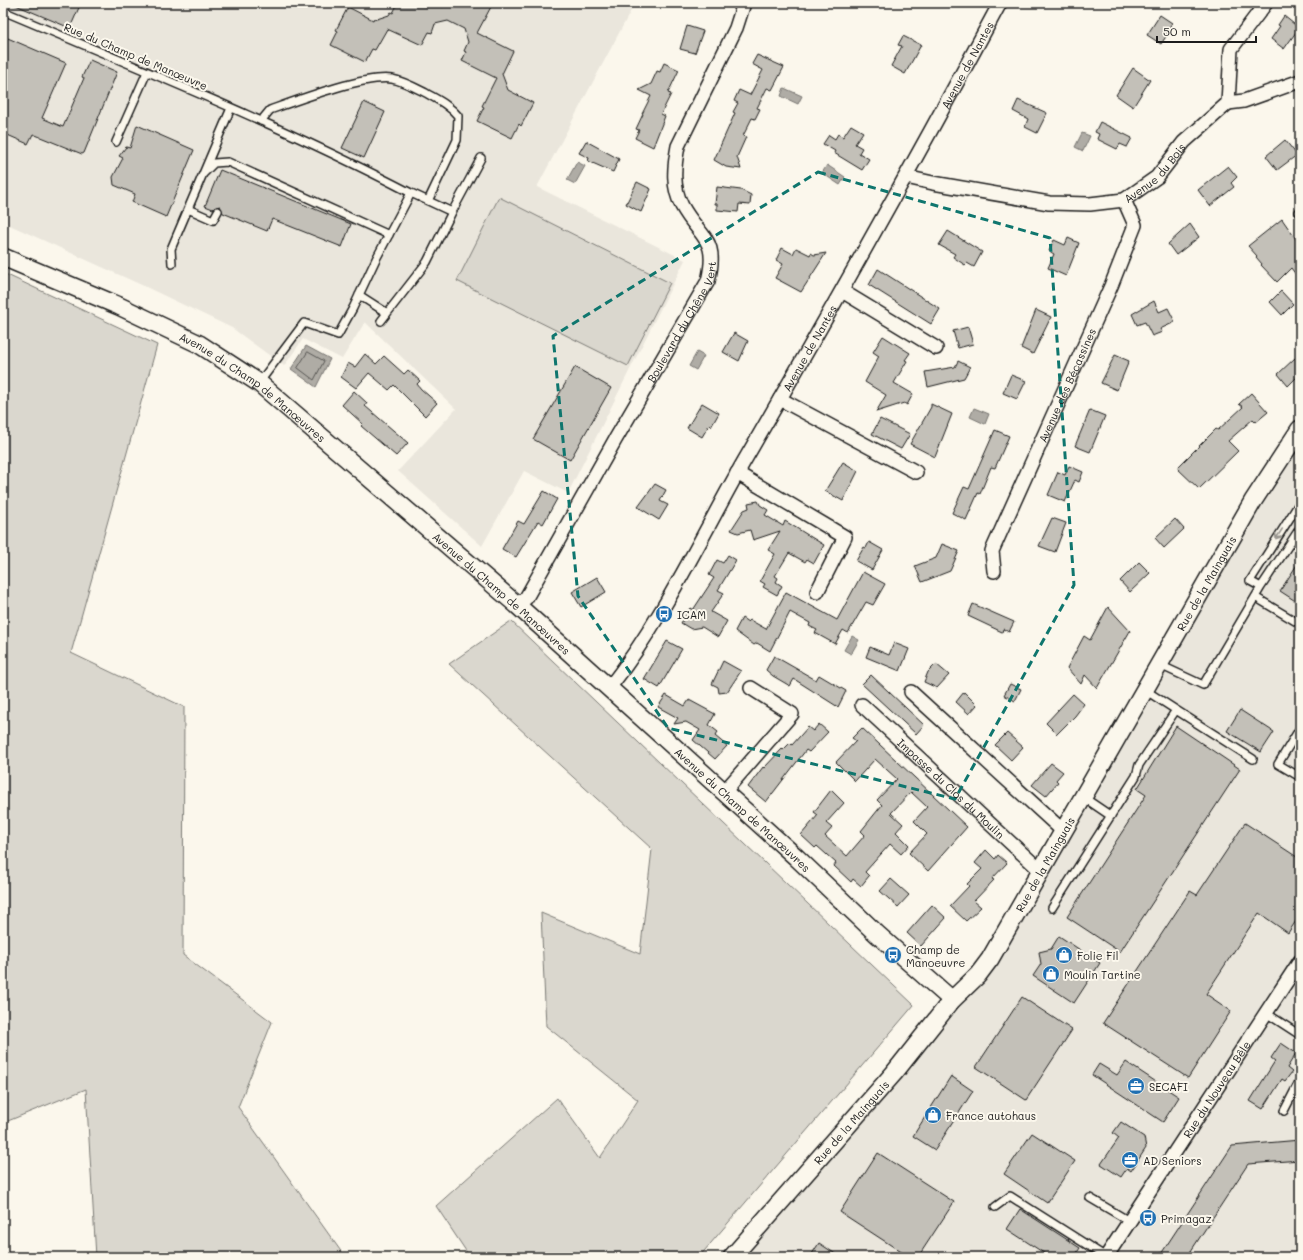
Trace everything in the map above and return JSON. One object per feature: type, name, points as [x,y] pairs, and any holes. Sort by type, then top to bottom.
[{"type":"street","name":"Boulevard du Chêne Vert","points":[[517,605],[526,598],[615,440],[708,282],[712,266],[711,250],[703,235],[682,206],[675,184],[674,167],[678,146],[736,28],[744,3]]},
{"type":"street","name":"Avenue de Nantes","points":[[609,688],[635,653],[842,291],[906,177],[1000,3]]},
{"type":"street","points":[[1266,3],[1231,49],[1228,103],[1244,101],[1300,81]]},
{"type":"street","name":"Avenue du Bois","points":[[906,177],[926,182],[1049,203],[1090,204],[1124,200],[1157,177],[1184,142],[1228,103]]},
{"type":"street","name":"Avenue des Bécassines","points":[[994,571],[992,551],[1111,286],[1134,225],[1124,200]]},
{"type":"street","name":"Avenue du Champ de Manœuvres","points":[[3,257],[119,306],[199,344],[259,383],[517,605],[724,792],[877,934],[952,1000]]},
{"type":"street","points":[[842,291],[936,348]]},
{"type":"street","points":[[780,399],[916,472]]},
{"type":"street","name":"Rue de la Mainguais","points":[[732,1257],[894,1074],[952,1000],[978,975],[990,959],[1041,871],[1062,831],[1160,665],[1253,501],[1300,429]]},
{"type":"street","points":[[737,474],[845,537],[817,592]]},
{"type":"street","points":[[724,792],[792,714],[751,688]]},
{"type":"street","points":[[911,692],[1062,831]]},
{"type":"street","name":"Impasse du Clos du Moulin","points":[[862,705],[1041,871]]},
{"type":"street","name":"Rue du Nouveau Bêle","points":[[1106,1257],[1300,961]]},
{"type":"lane","name":"Rue du Champ de Manœuvre","points":[[3,11],[261,121],[352,162],[411,193],[452,212]]},
{"type":"lane","points":[[116,142],[147,72]]},
{"type":"lane","points":[[261,121],[270,110],[363,81],[382,78],[394,79],[414,88],[452,108],[458,116],[457,140],[428,201]]},
{"type":"lane","points":[[172,264],[171,249],[231,108]]},
{"type":"lane","points":[[381,321],[427,262],[481,158]]},
{"type":"lane","points":[[204,173],[214,163],[228,162],[389,235]]},
{"type":"lane","points":[[259,383],[304,323],[338,335],[411,193]]},
{"type":"lane","points":[[188,209],[213,220],[218,211]]},
{"type":"lane","points":[[359,295],[387,314]]},
{"type":"lane","points":[[1261,587],[1250,580],[1300,502]]},
{"type":"lane","points":[[1160,665],[1203,685],[1261,587],[1300,528]]},
{"type":"lane","points":[[1255,597],[1300,624]]},
{"type":"lane","points":[[1145,690],[1253,760]]},
{"type":"lane","points":[[1052,908],[1136,776],[1139,765],[1176,710]]},
{"type":"lane","points":[[1300,728],[1278,764],[1300,777]]},
{"type":"lane","points":[[1083,797],[1111,816]]},
{"type":"lane","points":[[1266,1013],[1300,1035]]},
{"type":"lane","points":[[1284,1111],[1300,1080]]},
{"type":"lane","points":[[995,1207],[1010,1196],[1106,1257]]},
{"type":"lane","points":[[1090,1198],[1129,1221]]},
{"type":"highlighted area","points":[[818,172],[1050,238],[1074,585],[955,799],[668,728],[578,596],[553,336]]},
{"type":"shaded area","points":[[3,3],[635,3],[537,187],[685,260],[568,493],[524,471],[482,546],[398,471],[456,409],[365,322],[342,359],[303,339],[284,366],[232,328],[3,222]]},
{"type":"shaded area","points":[[499,197],[670,283],[628,366],[457,281]]},
{"type":"shaded area","points":[[3,273],[157,345],[71,653],[184,707],[183,955],[272,1022],[238,1107],[345,1257],[96,1257],[86,1089],[3,1123]]},
{"type":"shaded area","points":[[1300,428],[1300,1257],[742,1257],[958,1010]]},
{"type":"shaded area","points":[[511,621],[914,1005],[699,1257],[470,1257],[436,1206],[557,1098],[600,1158],[638,1100],[546,1026],[541,913],[640,954],[652,849],[449,664]]},
{"type":"water","points":[[784,88],[802,96],[798,104],[781,96]]},
{"type":"water","points":[[1082,133],[1090,136],[1083,151],[1075,147]]},
{"type":"water","points":[[577,162],[585,166],[575,184],[567,180]]},
{"type":"water","points":[[827,165],[845,177],[840,185],[822,173]]},
{"type":"water","points":[[306,346],[330,359],[316,387],[291,369]]},
{"type":"water","points":[[697,352],[704,356],[696,370],[689,366]]},
{"type":"water","points":[[974,408],[989,414],[985,424],[970,417]]},
{"type":"water","points":[[852,636],[859,640],[851,654],[844,650]]},
{"type":"building","points":[[11,3],[81,3],[70,28]]},
{"type":"building","points":[[398,3],[420,3],[428,7],[430,3],[434,3],[443,7],[445,3],[493,3],[477,33],[513,51],[502,74],[508,90],[533,103],[521,126],[519,124],[512,138],[477,121],[484,107],[482,106],[496,78],[462,61],[468,42],[464,29],[448,21],[435,24],[432,33],[429,32],[422,45],[387,29],[375,50],[372,49],[365,62],[331,45],[338,31],[336,30],[348,7],[373,20],[374,18],[377,19],[389,15],[391,12],[393,13]]},
{"type":"building","points":[[1160,15],[1172,23],[1167,31],[1169,32],[1161,44],[1147,35]]},
{"type":"building","points":[[1284,16],[1299,28],[1284,49],[1271,39],[1280,26],[1278,25]]},
{"type":"building","points":[[687,26],[703,31],[695,53],[680,49]]},
{"type":"building","points":[[3,36],[66,63],[42,118],[63,127],[90,60],[117,72],[84,153],[82,154],[33,134],[28,144],[3,133]]},
{"type":"building","points":[[903,36],[921,45],[905,74],[891,66],[902,46],[898,45]]},
{"type":"building","points":[[757,55],[784,67],[772,90],[767,88],[757,108],[760,109],[755,119],[752,118],[743,136],[746,137],[737,157],[741,169],[726,167],[714,160],[735,113],[733,112],[738,103],[734,101],[739,90],[750,95],[763,70],[752,64]]},
{"type":"building","points":[[664,63],[679,70],[668,93],[671,94],[661,114],[665,116],[653,147],[635,138],[639,130],[636,129],[651,96],[639,90],[651,84],[657,71],[660,72]]},
{"type":"building","points":[[1133,68],[1150,80],[1133,107],[1116,95]]},
{"type":"building","points":[[1018,100],[1047,113],[1037,133],[1025,127],[1028,119],[1013,111]]},
{"type":"building","points":[[364,102],[385,112],[364,158],[342,148]]},
{"type":"building","points":[[1100,122],[1132,138],[1127,147],[1120,144],[1117,149],[1097,139],[1099,134],[1095,132]]},
{"type":"building","points":[[137,125],[194,150],[166,217],[132,202],[135,194],[114,185],[113,177],[123,158],[119,156],[126,147],[130,148]]},
{"type":"building","points":[[851,125],[863,132],[855,144],[862,148],[859,153],[869,159],[862,170],[834,153],[835,151],[823,144],[829,135],[835,139],[838,134],[843,137]]},
{"type":"building","points":[[1285,140],[1297,155],[1277,170],[1266,156]]},
{"type":"building","points":[[586,141],[619,159],[613,172],[588,161],[589,158],[579,153]]},
{"type":"building","points":[[1228,166],[1237,177],[1231,183],[1234,187],[1210,206],[1198,190]]},
{"type":"building","points":[[220,170],[351,224],[342,247],[272,219],[267,231],[223,213],[220,206],[213,209],[205,206]]},
{"type":"building","points":[[637,182],[651,189],[641,212],[626,204]]},
{"type":"building","points":[[717,187],[741,190],[751,195],[750,205],[739,204],[738,212],[717,210],[717,204],[715,204]]},
{"type":"building","points":[[1282,219],[1300,245],[1300,280],[1291,268],[1277,282],[1261,265],[1262,264],[1256,257],[1257,256],[1248,246]]},
{"type":"building","points":[[1190,224],[1199,237],[1176,255],[1168,244]]},
{"type":"building","points":[[948,231],[982,252],[974,267],[967,263],[965,265],[953,257],[955,254],[939,245]]},
{"type":"building","points":[[1068,238],[1079,243],[1066,276],[1048,268],[1054,254],[1049,251],[1054,240],[1065,245]]},
{"type":"building","points":[[782,248],[793,254],[796,248],[810,255],[811,253],[814,255],[826,253],[801,292],[775,278],[783,264],[776,260]]},
{"type":"building","points":[[878,269],[940,309],[931,324],[869,285]]},
{"type":"building","points":[[1281,291],[1293,304],[1282,315],[1270,302]]},
{"type":"building","points":[[1154,301],[1159,312],[1168,308],[1175,322],[1160,329],[1162,332],[1152,336],[1145,322],[1137,325],[1132,314]]},
{"type":"building","points":[[1036,310],[1051,317],[1033,354],[1021,348]]},
{"type":"building","points":[[968,327],[973,344],[958,348],[953,331]]},
{"type":"building","points":[[734,333],[748,341],[739,361],[723,352]]},
{"type":"building","points":[[883,336],[910,353],[894,383],[913,394],[907,405],[904,403],[876,412],[886,395],[865,382],[879,356],[873,352]]},
{"type":"building","points":[[365,354],[376,364],[384,356],[404,374],[408,370],[420,381],[417,384],[421,389],[437,403],[425,416],[394,385],[389,390],[369,373],[356,388],[341,377],[348,363],[355,367]]},
{"type":"building","points":[[1115,355],[1129,361],[1117,390],[1101,383]]},
{"type":"building","points":[[1295,358],[1300,363],[1300,374],[1288,386],[1278,374]]},
{"type":"building","points":[[958,361],[970,367],[964,378],[928,387],[925,372],[955,367]]},
{"type":"building","points":[[575,367],[611,388],[570,460],[533,439]]},
{"type":"building","points":[[1011,375],[1026,381],[1017,399],[1003,393]]},
{"type":"building","points":[[354,391],[367,403],[365,406],[408,443],[396,456],[361,426],[363,424],[342,405]]},
{"type":"building","points":[[1251,393],[1268,412],[1256,422],[1253,419],[1228,441],[1238,451],[1199,489],[1177,468],[1216,429],[1218,430],[1243,407],[1239,404]]},
{"type":"building","points":[[702,403],[719,413],[711,427],[709,425],[702,437],[687,428]]},
{"type":"building","points":[[931,404],[952,414],[935,457],[910,444],[931,407]]},
{"type":"building","points":[[1090,410],[1105,416],[1090,452],[1075,446]]},
{"type":"building","points":[[880,419],[910,434],[901,449],[872,434]]},
{"type":"building","points":[[995,430],[1009,436],[995,468],[991,467],[980,494],[978,493],[966,520],[952,513],[964,487],[969,489]]},
{"type":"building","points":[[843,462],[858,471],[843,501],[825,491]]},
{"type":"building","points":[[1069,466],[1083,472],[1079,482],[1075,480],[1065,502],[1048,495],[1058,472],[1065,475]]},
{"type":"building","points":[[655,484],[666,490],[660,501],[668,505],[659,520],[638,507]]},
{"type":"building","points":[[544,491],[557,499],[543,524],[538,521],[516,557],[502,549],[518,521],[524,524]]},
{"type":"building","points":[[758,501],[760,505],[768,510],[765,515],[783,526],[785,521],[824,545],[814,563],[807,559],[805,562],[789,553],[775,576],[778,578],[776,582],[782,586],[777,595],[763,587],[765,584],[760,581],[775,554],[768,550],[780,531],[753,540],[750,530],[738,533],[731,530],[744,510],[749,508],[748,503]]},
{"type":"building","points":[[1052,518],[1066,523],[1055,552],[1039,546]]},
{"type":"building","points":[[1175,519],[1184,529],[1164,548],[1155,538]]},
{"type":"building","points":[[869,542],[883,550],[872,570],[856,561],[864,547],[866,548]]},
{"type":"building","points":[[942,544],[959,551],[950,571],[922,582],[915,566],[936,558]]},
{"type":"building","points":[[728,555],[736,560],[718,590],[724,593],[711,612],[727,621],[718,637],[702,627],[691,629],[681,623],[690,608],[693,610],[714,578],[709,575],[717,560],[723,563]]},
{"type":"building","points":[[1300,560],[1300,604],[1280,591]]},
{"type":"building","points":[[1139,562],[1150,573],[1130,592],[1120,581]]},
{"type":"building","points":[[863,572],[885,584],[873,605],[866,602],[848,633],[843,630],[835,644],[815,633],[817,630],[809,626],[810,623],[790,612],[770,651],[757,643],[754,645],[735,631],[742,618],[748,622],[750,620],[766,629],[786,592],[837,620]]},
{"type":"building","points":[[597,577],[606,592],[581,607],[572,592]]},
{"type":"building","points":[[973,604],[1014,622],[1009,632],[1003,629],[1002,632],[968,616]]},
{"type":"building","points":[[1108,607],[1130,631],[1097,688],[1085,675],[1081,684],[1067,668],[1084,636],[1090,640]]},
{"type":"building","points":[[667,641],[682,649],[659,688],[644,679]]},
{"type":"building","points":[[894,643],[909,649],[900,671],[866,657],[870,647],[889,655]]},
{"type":"building","points":[[774,656],[816,680],[819,675],[846,691],[838,707],[794,679],[790,686],[773,676],[766,670]]},
{"type":"building","points":[[723,661],[741,671],[727,692],[719,693],[718,687],[712,684]]},
{"type":"building","points":[[936,664],[949,675],[937,688],[924,682],[928,672]]},
{"type":"building","points":[[871,675],[924,725],[916,734],[862,684]]},
{"type":"building","points":[[1010,684],[1021,689],[1015,701],[1004,695]]},
{"type":"building","points":[[964,692],[977,705],[969,714],[956,702]]},
{"type":"building","points":[[1073,694],[1084,704],[1075,716],[1057,734],[1046,723]]},
{"type":"building","points":[[666,695],[685,706],[689,700],[715,714],[709,725],[718,732],[715,736],[727,746],[715,759],[693,740],[700,730],[686,722],[674,724],[678,718],[658,707]]},
{"type":"building","points":[[1240,710],[1274,732],[1261,752],[1227,731]]},
{"type":"building","points":[[819,724],[828,732],[809,752],[806,750],[766,802],[748,787],[763,767],[764,768],[782,749],[783,750],[790,743],[792,745],[808,727],[813,731]]},
{"type":"building","points":[[1176,726],[1240,769],[1120,952],[1067,917],[1146,795],[1137,789]]},
{"type":"building","points":[[862,728],[967,827],[928,871],[909,853],[927,834],[914,821],[927,807],[911,792],[891,813],[903,824],[896,832],[909,845],[901,854],[890,844],[865,872],[869,876],[861,886],[853,879],[851,882],[834,866],[836,863],[817,846],[815,848],[801,835],[818,815],[814,812],[831,790],[844,803],[826,823],[832,828],[825,836],[847,856],[865,835],[861,831],[882,805],[877,800],[897,779],[875,759],[855,781],[836,762],[856,741],[852,738]]},
{"type":"building","points":[[1007,733],[1023,747],[1011,760],[995,745]]},
{"type":"building","points":[[1051,763],[1063,772],[1056,780],[1058,782],[1046,796],[1032,785]]},
{"type":"building","points":[[1245,823],[1300,859],[1300,915],[1288,933],[1259,913],[1206,994],[1231,1011],[1188,1078],[1103,1023],[1190,891],[1197,895]]},
{"type":"building","points":[[986,850],[995,859],[998,855],[1007,863],[992,879],[994,880],[974,901],[981,907],[966,921],[950,906],[969,886],[967,884],[982,869],[975,863]]},
{"type":"building","points":[[891,879],[909,895],[898,907],[880,891]]},
{"type":"building","points":[[932,905],[946,918],[921,946],[907,933]]},
{"type":"building","points":[[1059,936],[1100,963],[1074,1003],[1033,976],[1041,964],[1039,952],[1051,949]]},
{"type":"building","points":[[1022,997],[1072,1030],[1026,1100],[976,1067]]},
{"type":"building","points":[[1281,1043],[1296,1053],[1287,1068],[1292,1072],[1285,1081],[1282,1079],[1263,1109],[1250,1101],[1275,1061],[1271,1058]]},
{"type":"building","name":"SECAFI","points":[[1126,1062],[1179,1097],[1163,1122],[1092,1075],[1099,1064],[1117,1075]]},
{"type":"building","points":[[951,1076],[973,1091],[935,1150],[913,1136]]},
{"type":"building","points":[[1121,1122],[1144,1137],[1146,1148],[1131,1171],[1127,1168],[1121,1177],[1101,1164],[1119,1138],[1113,1133]]},
{"type":"building","points":[[1032,1133],[1075,1161],[1047,1203],[1004,1174]]},
{"type":"building","points":[[1300,1140],[1300,1160],[1248,1164],[1187,1257],[1159,1257],[1232,1146]]},
{"type":"building","points":[[878,1153],[954,1202],[918,1257],[909,1257],[840,1212]]},
{"type":"building","points":[[1020,1209],[1080,1248],[1074,1257],[1050,1257],[1007,1229]]},
{"type":"building","points":[[819,1243],[840,1257],[810,1257]]},
{"type":"place","name":"ICAM","points":[[664,614]]},
{"type":"place","name":"Champ de Manoeuvre","points":[[893,955]]},
{"type":"place","name":"Folie Fil","points":[[1064,955]]},
{"type":"place","name":"Moulin Tartine","points":[[1051,974]]},
{"type":"place","name":"SECAFI","points":[[1136,1086]]},
{"type":"place","name":"France autohaus","points":[[933,1115]]},
{"type":"place","name":"AD Seniors","points":[[1130,1160]]},
{"type":"place","name":"Primagaz","points":[[1148,1218]]}]
